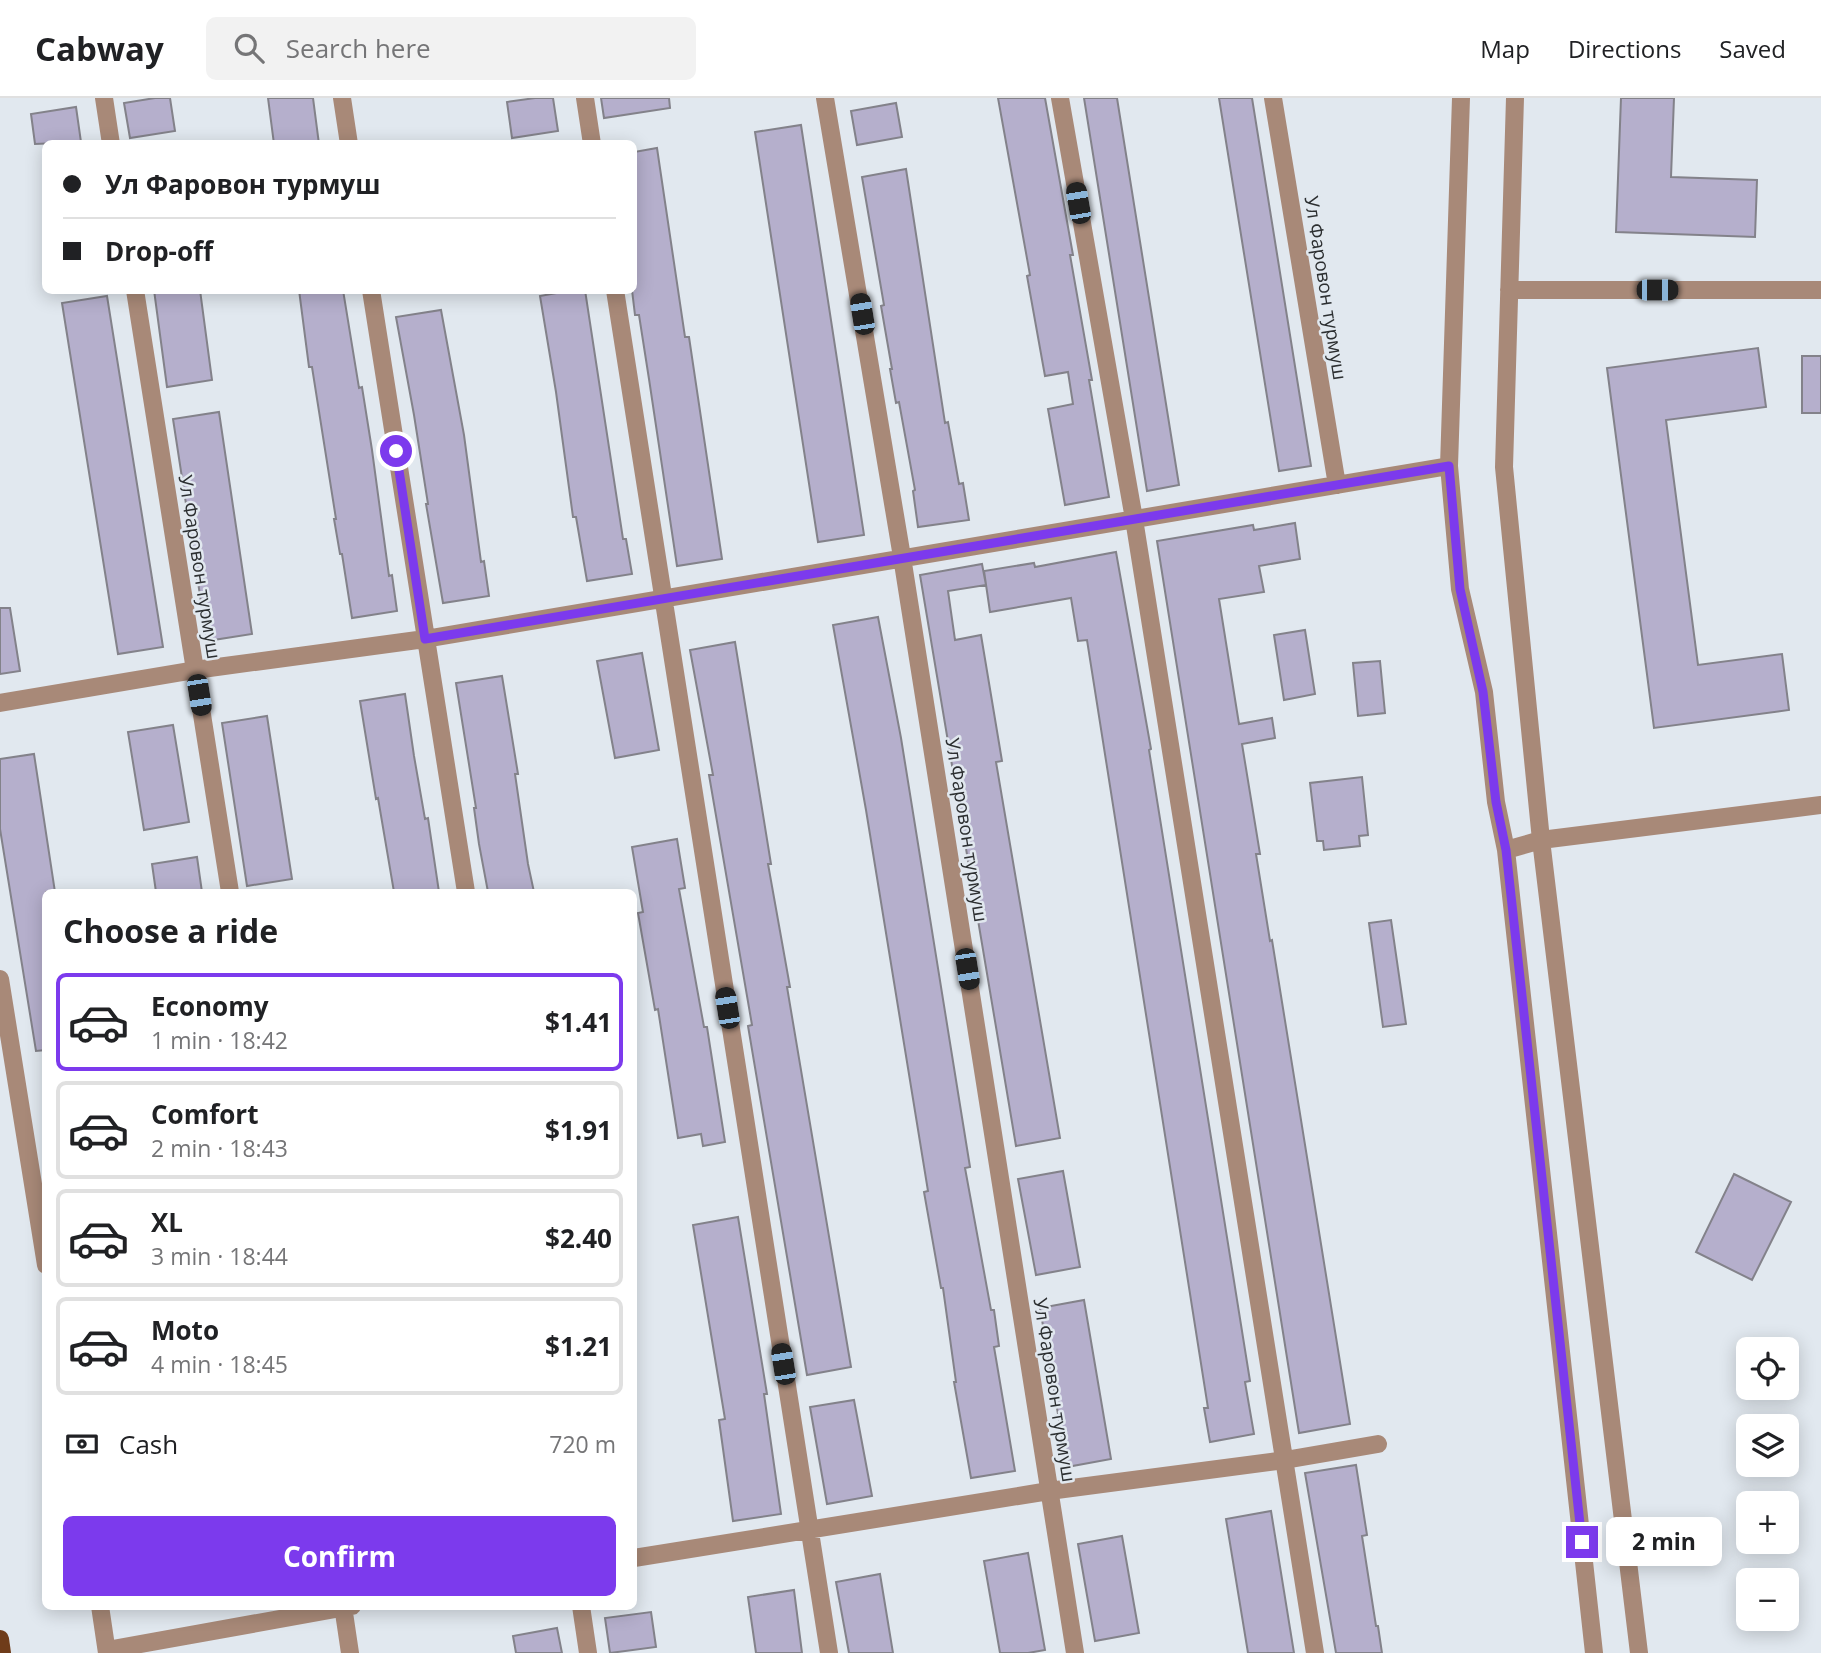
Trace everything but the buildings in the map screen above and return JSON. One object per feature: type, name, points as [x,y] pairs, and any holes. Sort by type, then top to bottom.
[{"type":"main road","points":[[0,1639],[2,1653]]},
{"type":"street","points":[[104,98],[110,140]]},
{"type":"street","points":[[342,98],[348,140]]},
{"type":"street","points":[[585,98],[591,140]]},
{"type":"street","name":"Ул Фаровон турмуш","points":[[825,98],[902,557],[1075,1653]]},
{"type":"street","points":[[1060,98],[1134,519],[1315,1653]]},
{"type":"street","name":"Ул Фаровон турмуш","points":[[1273,98],[1337,485]]},
{"type":"street","points":[[1461,98],[1449,466],[1460,589],[1483,692],[1496,802],[1506,850],[1594,1653]]},
{"type":"street","points":[[1515,98],[1504,467],[1542,841],[1639,1653]]},
{"type":"street","points":[[1509,290],[1821,290]]},
{"type":"street","name":"Ул Фаровон турмуш","points":[[136,294],[230,889]]},
{"type":"street","points":[[372,294],[466,889]]},
{"type":"street","points":[[616,294],[829,1653]]},
{"type":"street","points":[[0,703],[195,670],[425,639],[1449,466]]},
{"type":"street","points":[[1506,850],[1542,841],[1821,805]]},
{"type":"street","points":[[0,979],[42,1240]]},
{"type":"street","points":[[637,1558],[1049,1491],[1284,1460],[1378,1444]]},
{"type":"street","points":[[101,1610],[107,1652],[330,1610]]},
{"type":"street","points":[[346,1610],[351,1653]]},
{"type":"street","points":[[582,1610],[588,1653]]},
{"type":"route","points":[[396,451],[425,639],[1449,466],[1460,589],[1483,692],[1496,802],[1506,850],[1582,1542]]}]
